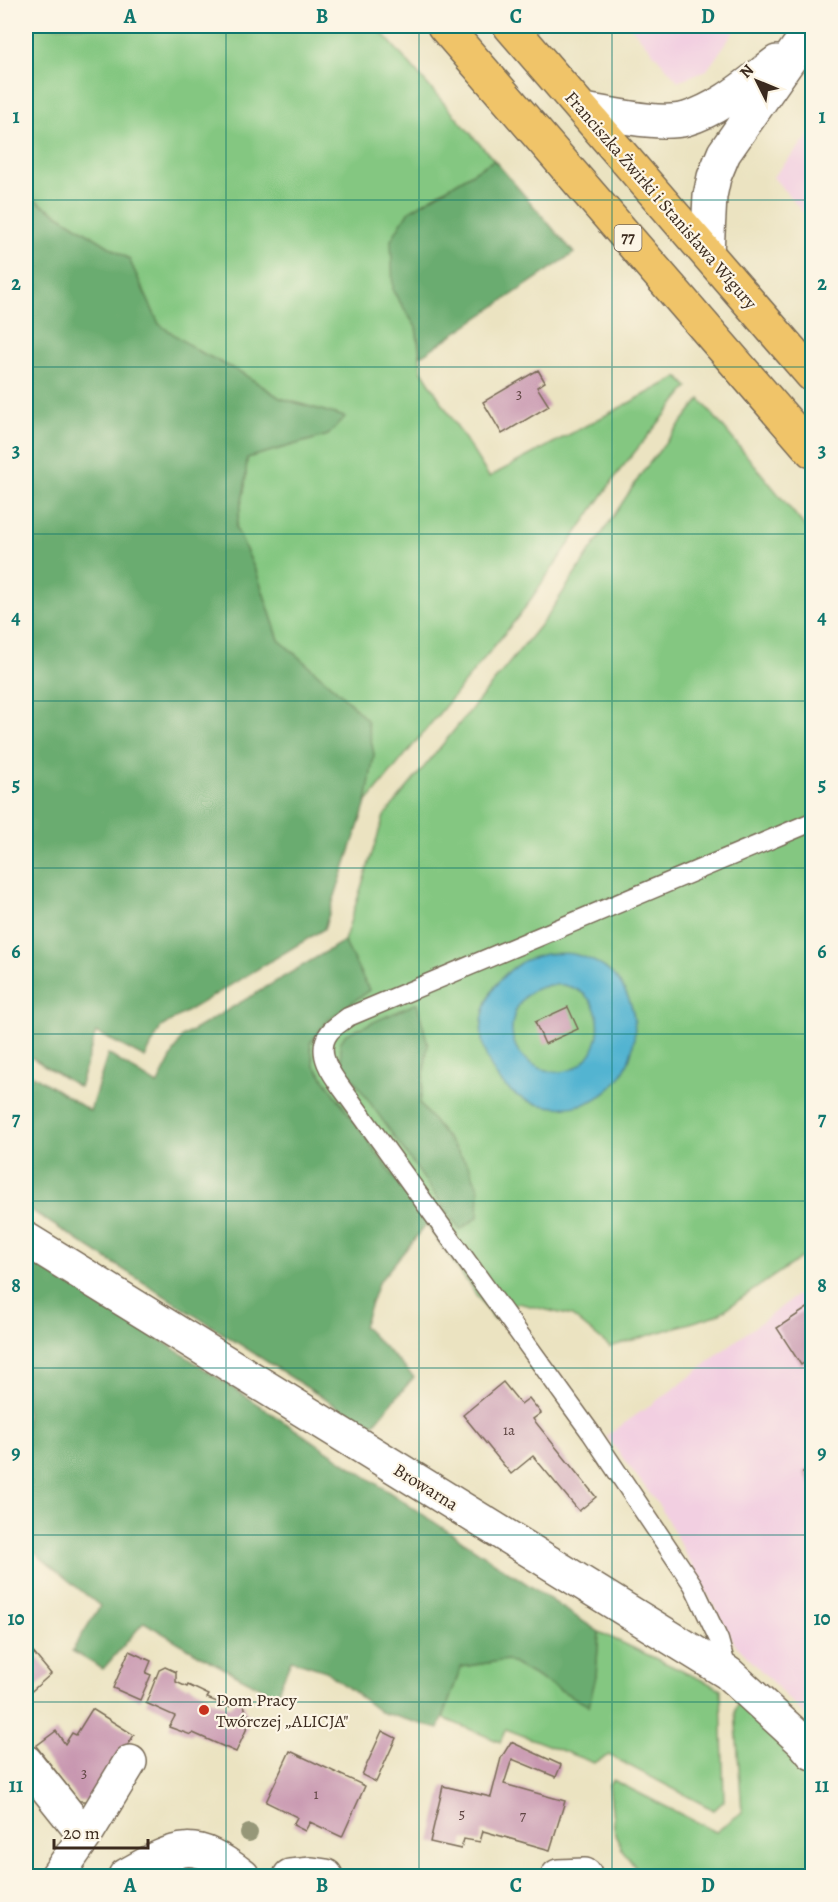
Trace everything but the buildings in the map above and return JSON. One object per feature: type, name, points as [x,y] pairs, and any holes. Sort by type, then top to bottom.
[{"type":"main road","name":"77","points":[[444,26],[813,451]]},
{"type":"main road","name":"Franciszka Żwirki i Stanisława Wigury","points":[[510,26],[813,375]]},
{"type":"street","points":[[584,110],[650,120],[685,119],[706,111],[738,92],[805,39]]},
{"type":"street","points":[[707,252],[710,196],[714,177],[724,153],[805,39]]},
{"type":"street","name":"Browarna","points":[[26,1239],[728,1673],[813,1753]]},
{"type":"street","points":[[26,1762],[85,1836]]},
{"type":"street","points":[[57,1876],[85,1836],[130,1762]]},
{"type":"street","points":[[125,1876],[174,1851],[192,1849],[210,1853],[243,1876]]},
{"type":"street","points":[[290,1876],[312,1874],[326,1876]]},
{"type":"lane","points":[[728,1673],[719,1640],[693,1585],[591,1433],[328,1068],[323,1047],[330,1032],[348,1017],[813,822]]},
{"type":"shaded area","points":[[630,26],[738,26],[707,70],[678,81]]},
{"type":"shaded area","points":[[812,132],[812,223],[773,177]]},
{"type":"shaded area","points":[[812,1284],[812,1723],[734,1643],[661,1508],[606,1436],[682,1383]]},
{"type":"green space","points":[[26,26],[376,26],[494,160],[408,212],[393,291],[416,327],[422,371],[489,477],[678,377],[688,387],[620,470],[522,612],[366,803],[374,754],[340,693],[279,640],[257,574],[236,528],[245,486],[247,458],[328,435],[344,417],[280,398],[242,373],[198,351],[159,324],[129,259],[33,199],[26,197]]},
{"type":"green space","points":[[494,160],[574,253],[421,356],[416,327],[393,291],[391,240],[408,212]]},
{"type":"green space","points":[[26,197],[33,199],[129,259],[159,324],[198,351],[242,373],[280,398],[345,417],[328,435],[247,458],[245,486],[236,528],[257,574],[279,640],[340,693],[367,720],[374,754],[366,803],[324,929],[161,1027],[145,1058],[96,1032],[79,1087],[26,1054]]},
{"type":"green space","points":[[700,399],[812,535],[812,1250],[717,1315],[610,1347],[572,1316],[518,1303],[494,1320],[314,1065],[310,1043],[328,1020],[369,990],[344,941],[384,816],[546,618],[644,470]]},
{"type":"green space","points":[[344,941],[369,990],[328,1020],[310,1043],[314,1065],[427,1224],[378,1283],[363,1326],[414,1377],[370,1428],[26,1207],[26,1088],[33,1075],[90,1111],[108,1054],[157,1085],[182,1037]]},
{"type":"green space","points":[[417,1003],[428,1044],[420,1104],[469,1166],[479,1190],[478,1217],[460,1230],[342,1063],[340,1043],[346,1034]]},
{"type":"green space","points":[[26,1250],[599,1632],[596,1676],[589,1706],[507,1660],[461,1667],[439,1729],[380,1712],[326,1671],[291,1660],[276,1696],[144,1622],[103,1669],[72,1651],[100,1606],[26,1546]]},
{"type":"green space","points":[[599,1632],[721,1689],[724,1801],[714,1810],[609,1755],[594,1763],[506,1729],[500,1742],[443,1718],[461,1667],[507,1660],[544,1681],[596,1676]]},
{"type":"green space","points":[[739,1702],[812,1780],[812,1876],[632,1876],[635,1867],[615,1835],[609,1784],[613,1780],[716,1832],[742,1812],[735,1710]]},
{"type":"water","points":[[546,954],[573,954],[605,968],[625,991],[634,1018],[633,1047],[622,1073],[603,1094],[576,1106],[541,1105],[517,1096],[499,1080],[484,1051],[482,1022],[490,995],[508,972],[523,961]],"holes":[[[549,985],[565,985],[583,994],[594,1006],[598,1021],[597,1037],[592,1052],[581,1064],[567,1071],[549,1071],[532,1064],[519,1052],[513,1036],[513,1019],[520,1003],[532,991]]]},
{"type":"place","name":"Dom Pracy Twórczej „ALICJA\"","points":[[204,1710]]}]
